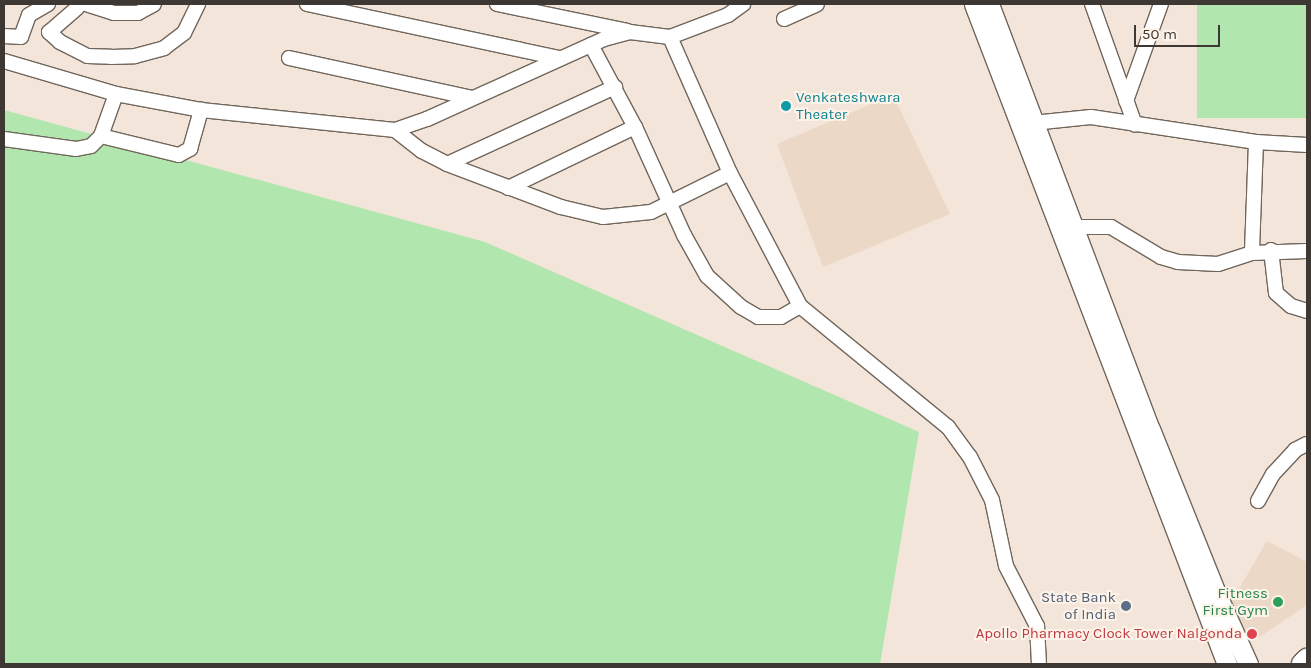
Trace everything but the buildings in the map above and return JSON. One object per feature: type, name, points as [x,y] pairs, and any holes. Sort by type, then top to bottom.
[{"type":"highway","points":[[1303,664],[1307,660]]},
{"type":"main road","points":[[974,4],[1227,664]]},
{"type":"main road","points":[[989,4],[1158,447],[1248,664]]},
{"type":"street","points":[[12,31],[29,15],[48,4]]},
{"type":"street","points":[[154,4],[138,13],[114,13],[76,5],[49,32],[60,42],[87,56],[135,56],[164,48],[184,34],[198,4]]},
{"type":"street","points":[[307,4],[558,58]]},
{"type":"street","points":[[497,4],[630,32],[670,37],[728,15],[743,4]]},
{"type":"street","points":[[784,19],[818,4]]},
{"type":"street","points":[[1092,4],[1135,125]]},
{"type":"street","points":[[1126,100],[1161,4]]},
{"type":"street","points":[[4,62],[116,94],[201,110],[395,130],[472,98],[558,58],[630,32]]},
{"type":"street","points":[[670,37],[730,173],[800,306],[948,428],[970,457],[992,500],[1006,566],[1037,626],[1039,664]]},
{"type":"street","points":[[591,45],[636,127],[671,204],[707,276],[741,306],[758,317],[772,319],[800,306]]},
{"type":"street","points":[[289,58],[472,98]]},
{"type":"street","points":[[447,164],[615,87]]},
{"type":"street","points":[[4,139],[76,149],[91,146],[101,136],[116,94]]},
{"type":"street","points":[[101,136],[184,155],[190,149],[201,110]]},
{"type":"street","points":[[1034,123],[1091,117],[1256,142],[1307,145]]},
{"type":"street","points":[[508,188],[636,127]]},
{"type":"street","points":[[395,130],[422,151],[447,164],[561,207],[603,217],[636,216],[671,204],[730,173]]},
{"type":"street","points":[[1252,253],[1256,142]]},
{"type":"street","points":[[1074,227],[1111,227],[1161,257],[1178,262],[1218,264],[1252,253],[1271,250],[1307,251]]},
{"type":"street","points":[[1271,250],[1276,293],[1291,306],[1307,311]]},
{"type":"street","points":[[1258,501],[1273,474],[1294,450],[1307,444]]},
{"type":"shaded area","points":[[893,95],[950,214],[823,267],[777,144]]},
{"type":"shaded area","points":[[1267,541],[1307,562],[1307,605],[1252,642],[1228,608]]},
{"type":"green space","points":[[1197,4],[1307,4],[1307,118],[1197,118]]},
{"type":"green space","points":[[4,110],[485,242],[919,432],[880,664],[4,664]]},
{"type":"place","name":"Venkateshwara Theater","points":[[786,106]]},
{"type":"place","name":"Fitness First Gym","points":[[1278,602]]},
{"type":"place","name":"State Bank of India","points":[[1126,606]]},
{"type":"place","name":"Apollo Pharmacy Clock Tower Nalgonda","points":[[1252,634]]}]
